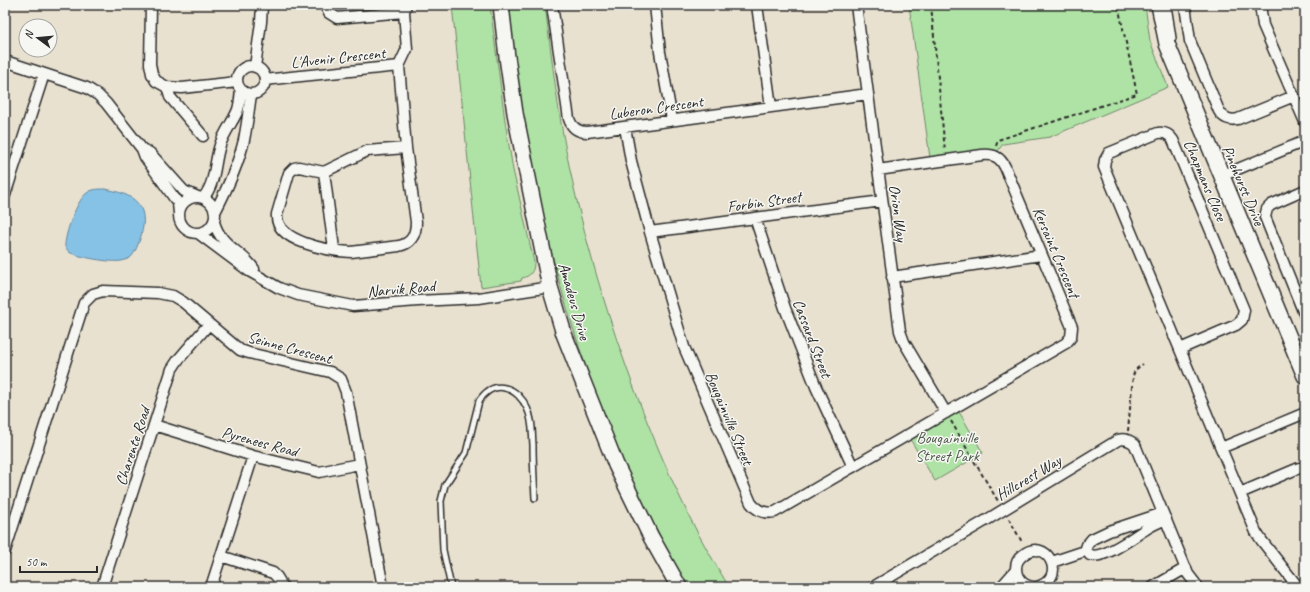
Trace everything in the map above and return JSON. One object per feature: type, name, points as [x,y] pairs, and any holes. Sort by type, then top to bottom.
[{"type":"street","points":[[151,5],[151,70],[156,81],[167,87],[182,88],[239,86]]},
{"type":"street","points":[[255,67],[262,22],[262,5]]},
{"type":"street","points":[[325,5],[329,13],[337,18],[405,8]]},
{"type":"street","name":"Amadeus Drive","points":[[501,5],[515,113],[550,287],[564,334],[616,465],[651,537],[679,587]]},
{"type":"street","name":"Luberon Crescent","points":[[552,5],[563,88],[570,122],[576,130],[583,132],[868,94]]},
{"type":"street","points":[[655,5],[660,52],[672,120]]},
{"type":"street","points":[[757,5],[771,107]]},
{"type":"street","name":"Orion Way","points":[[856,5],[901,335],[946,413]]},
{"type":"street","name":"Pinehurst Drive","points":[[1159,5],[1170,52],[1305,376]]},
{"type":"street","points":[[1185,5],[1190,41],[1219,111],[1223,116],[1229,119],[1238,119],[1294,96]]},
{"type":"street","points":[[1260,5],[1263,25],[1305,122]]},
{"type":"street","name":"L'Avenir Crescent","points":[[265,80],[399,66],[407,49],[405,8]]},
{"type":"street","points":[[5,61],[88,88],[95,92],[106,103],[142,148],[150,153],[184,191],[210,204],[214,217]]},
{"type":"street","points":[[179,213],[181,207],[187,200],[200,198],[210,186],[216,167],[220,146],[238,109],[239,86],[237,78],[241,70],[248,66],[255,67],[262,72],[265,80],[258,92],[251,94],[245,93],[239,86]]},
{"type":"street","points":[[399,66],[406,148],[416,222],[415,234],[411,240],[404,245],[351,252],[297,240],[282,230],[277,221],[277,214],[290,172],[294,168],[299,167],[324,172],[367,151],[406,148]]},
{"type":"street","points":[[5,195],[44,74]]},
{"type":"street","points":[[167,87],[170,97],[203,136]]},
{"type":"street","points":[[142,148],[145,157],[178,204],[182,226],[189,232],[198,234],[209,229],[234,172],[244,140],[251,94]]},
{"type":"street","name":"Bougainville Street","points":[[624,127],[631,162],[650,232],[684,347],[754,507],[764,512],[775,512],[946,413]]},
{"type":"street","name":"Chapmans Close","points":[[1180,349],[1236,325],[1242,320],[1244,310],[1173,140],[1169,134],[1162,132],[1109,153],[1106,156],[1104,164],[1180,349],[1221,448],[1259,537],[1298,587]]},
{"type":"street","points":[[1221,176],[1305,141]]},
{"type":"street","points":[[878,170],[982,155],[994,155]]},
{"type":"street","name":"Kersaint Crescent","points":[[946,413],[1066,343],[1071,338],[1072,327],[1005,167],[999,158],[994,155]]},
{"type":"street","points":[[216,167],[234,172]]},
{"type":"street","points":[[324,172],[334,249]]},
{"type":"street","points":[[1305,190],[1271,205],[1267,209],[1265,217],[1305,316]]},
{"type":"street","name":"Forbin Street","points":[[650,232],[882,201]]},
{"type":"street","name":"Narvik Road","points":[[214,217],[218,233],[226,243],[253,266],[259,276]]},
{"type":"street","name":"Cassard Street","points":[[755,218],[785,308],[816,386],[853,467]]},
{"type":"street","name":"Narvik Road","points":[[198,234],[248,271],[279,288],[298,295],[353,306],[479,298],[550,287]]},
{"type":"street","points":[[892,277],[1041,255]]},
{"type":"street","name":"Seinne Crescent","points":[[5,551],[83,306],[88,298],[93,294],[104,291],[163,294],[173,296],[183,302],[233,345],[245,352],[326,371],[338,376],[345,387],[383,587]]},
{"type":"street","name":"Charente Road","points":[[102,587],[175,364],[209,324]]},
{"type":"street","points":[[1221,448],[1305,414]]},
{"type":"street","name":"Pyrenees Road","points":[[154,425],[253,456],[320,472],[359,464]]},
{"type":"street","name":"Hillcrest Way","points":[[874,587],[1118,440],[1128,440]]},
{"type":"street","points":[[1128,440],[1136,448],[1188,574],[1198,587]]},
{"type":"street","points":[[211,587],[253,456]]},
{"type":"street","points":[[1240,493],[1299,468],[1305,468]]},
{"type":"street","points":[[1085,551],[1090,555],[1104,553],[1124,544],[1164,516]]},
{"type":"street","points":[[1085,551],[1087,545],[1092,539],[1109,531],[1164,516]]},
{"type":"street","points":[[1001,587],[1016,570],[1019,558],[1024,553],[1036,550],[1047,554],[1052,562],[1054,587]]},
{"type":"street","points":[[1052,562],[1085,551]]},
{"type":"street","points":[[221,556],[273,574],[277,577],[283,587]]},
{"type":"street","points":[[1153,587],[1186,568]]},
{"type":"street","points":[[1016,570],[1021,581],[1026,586],[1037,587],[1048,582],[1052,574]]},
{"type":"lane","points":[[1168,5],[1173,37],[1170,52]]},
{"type":"lane","points":[[451,587],[443,550],[441,501],[445,485],[466,453],[479,401],[490,389],[498,387],[506,388],[514,392],[521,398],[528,409],[532,431],[535,498]]},
{"type":"path","points":[[931,5],[946,160]]},
{"type":"path","points":[[994,155],[998,140],[1138,94],[1118,5]]},
{"type":"path","points":[[1128,440],[1133,376],[1135,370],[1143,364]]},
{"type":"path","points":[[946,413],[972,456]]},
{"type":"green space","points":[[452,5],[490,5],[513,170],[534,262],[531,273],[522,278],[521,281],[481,287]]},
{"type":"green space","points":[[509,5],[545,5],[566,150],[580,214],[605,302],[634,389],[651,432],[688,514],[729,587],[688,587],[634,485],[600,405],[579,348],[552,256],[537,193],[518,84]]},
{"type":"green space","points":[[909,5],[1145,5],[1150,41],[1168,87],[1050,137],[1003,144],[997,152],[992,150],[930,158]]},
{"type":"green space","name":"Bougainville Street Park","points":[[958,410],[983,453],[935,481],[910,439]]},
{"type":"water","points":[[105,189],[124,194],[137,202],[141,208],[143,216],[141,236],[137,248],[130,258],[123,261],[87,258],[69,252],[65,247],[72,218],[79,202],[87,193],[91,191]]}]
